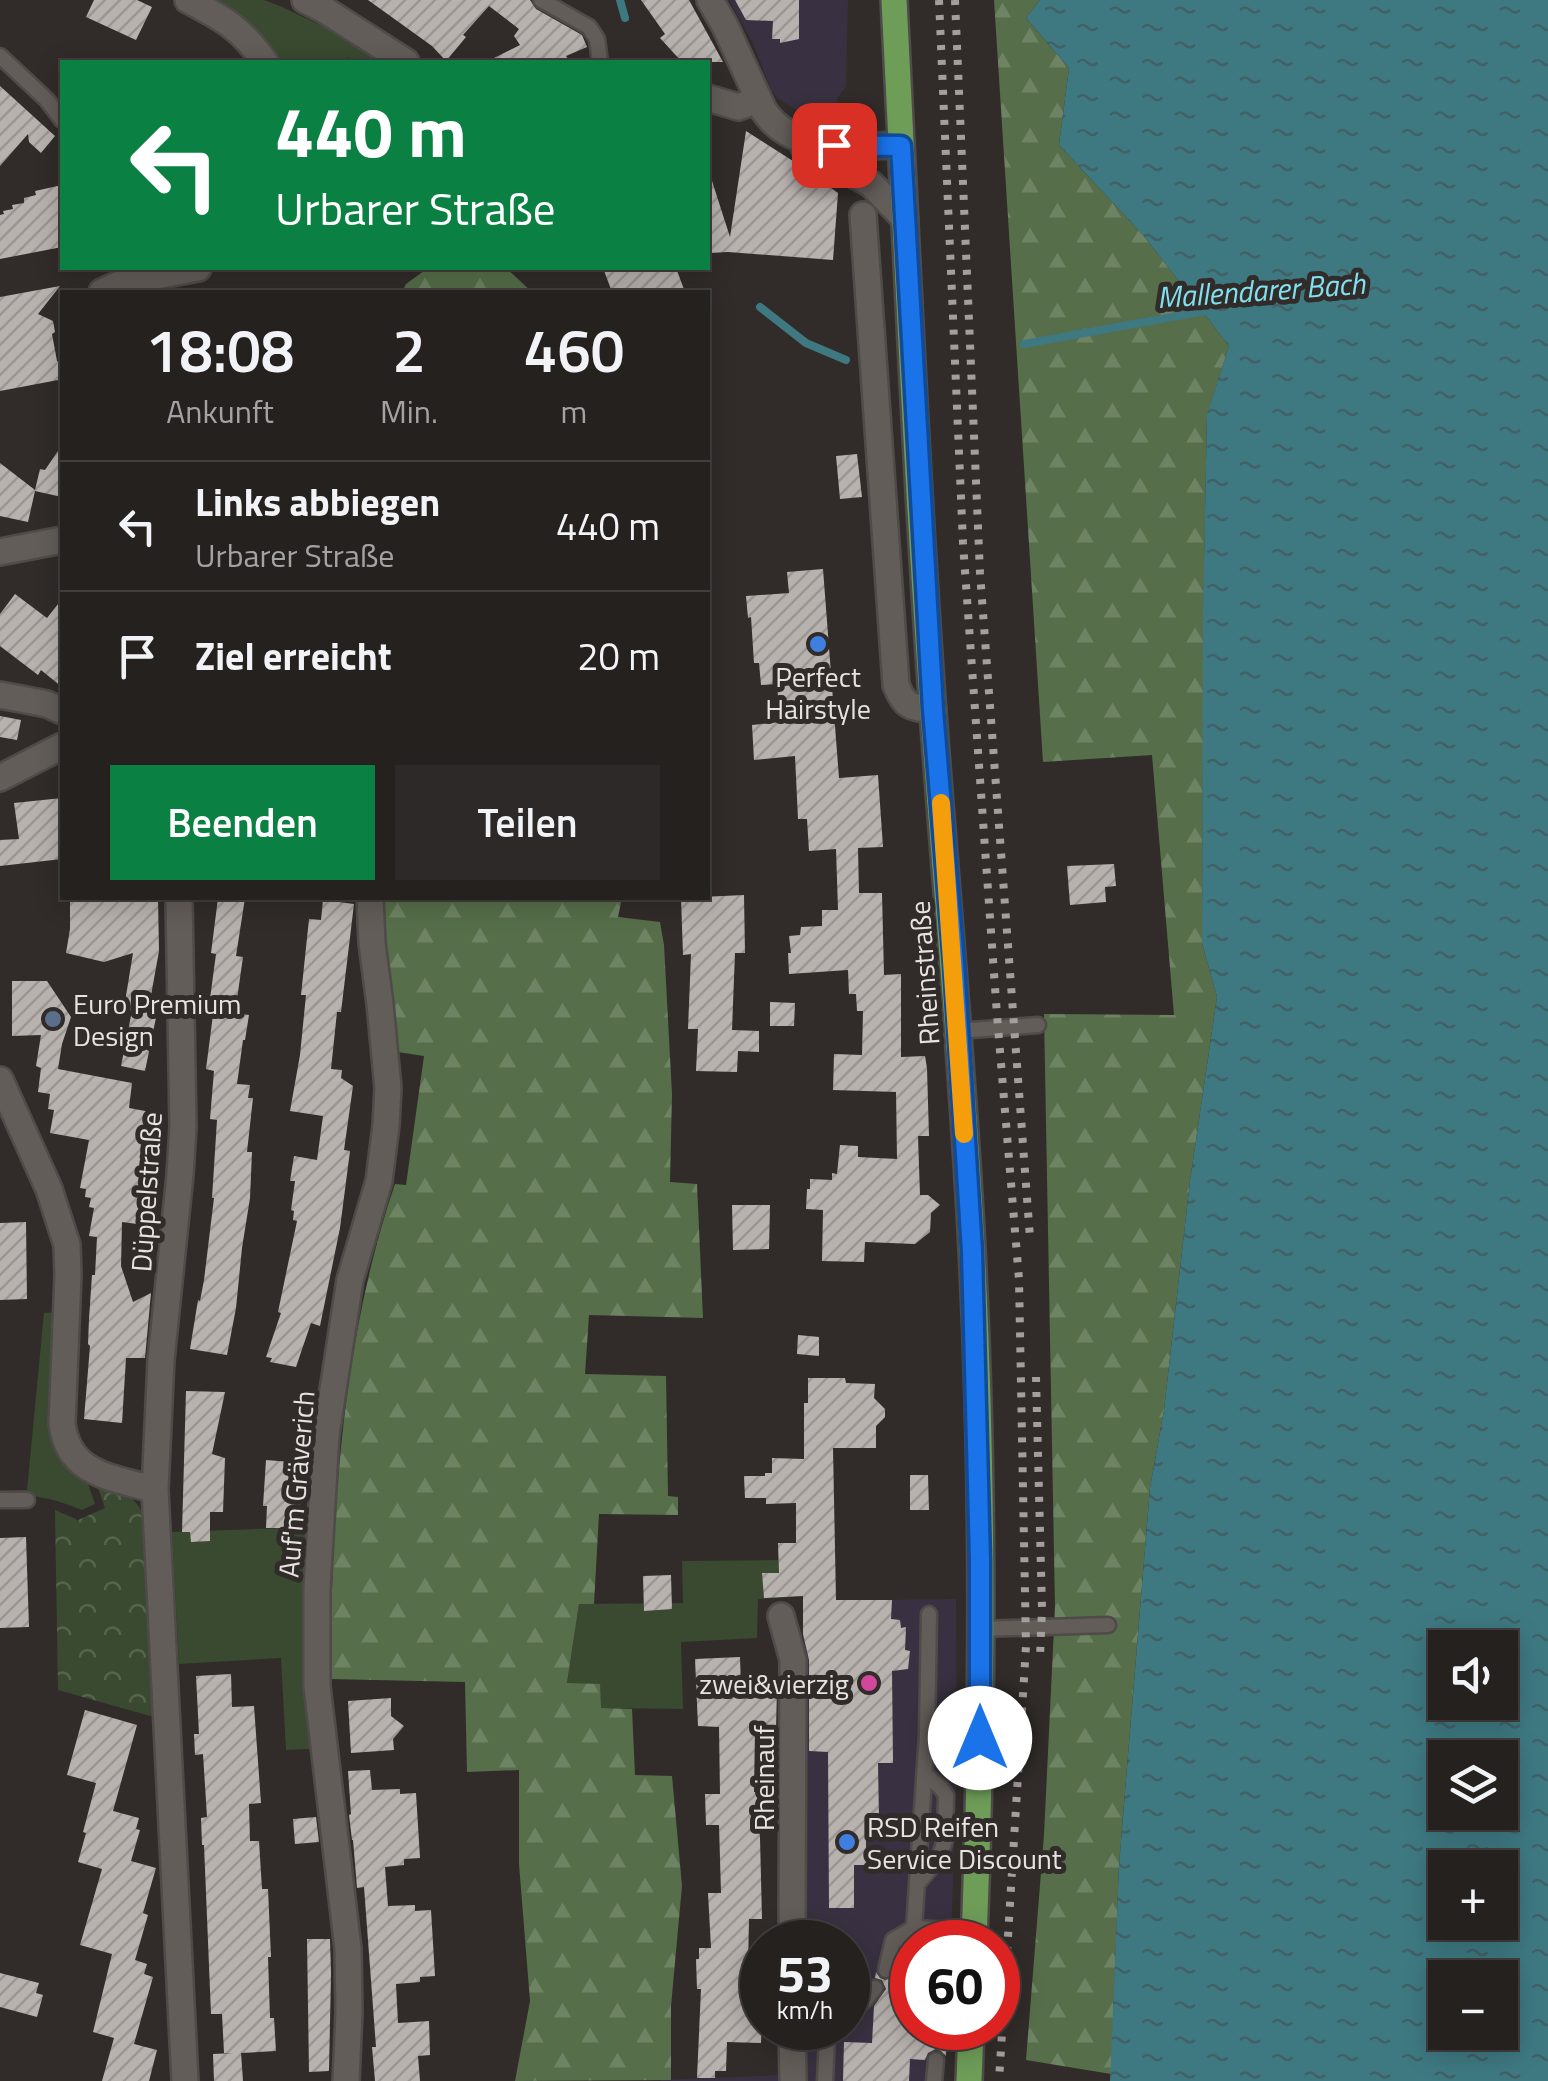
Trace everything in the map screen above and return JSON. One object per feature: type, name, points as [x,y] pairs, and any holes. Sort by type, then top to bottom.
[{"type":"main road","name":"Rheinstraße","points":[[894,0],[933,710],[972,1270],[981,1630],[975,1920]]},
{"type":"main road","points":[[968,2081],[969,2050]]},
{"type":"street","points":[[188,0],[235,26],[263,60]]},
{"type":"street","points":[[305,0],[403,60]]},
{"type":"street","points":[[710,0],[770,120],[806,149],[871,184],[905,219]]},
{"type":"street","points":[[710,99],[738,107],[758,100]]},
{"type":"street","points":[[794,136],[820,144],[901,146]]},
{"type":"street","points":[[864,215],[896,686],[902,700],[912,707],[933,710]]},
{"type":"street","points":[[115,281],[185,270]]},
{"type":"street","points":[[866,279],[908,278]]},
{"type":"street","points":[[0,552],[60,540]]},
{"type":"street","points":[[0,695],[60,709]]},
{"type":"street","points":[[0,778],[60,747]]},
{"type":"street","name":"Düppelstraße","points":[[179,900],[183,1127],[161,1360],[156,1490],[184,2081]]},
{"type":"street","name":"Auf'm Gräverich","points":[[346,2081],[348,1949],[317,1686],[317,1589],[326,1435],[350,1280],[379,1181],[386,1126],[388,1088],[370,900]]},
{"type":"street","points":[[0,1080],[49,1188],[67,1245],[62,1424],[65,1444],[90,1470],[156,1490]]},
{"type":"street","name":"Rheinauf","points":[[780,1616],[793,1660],[792,1920]]},
{"type":"street","points":[[792,2050],[793,2081]]},
{"type":"lane","points":[[541,0],[589,28],[597,39],[600,60]]},
{"type":"lane","points":[[0,56],[60,117]]},
{"type":"lane","points":[[958,1031],[1038,1025]]},
{"type":"lane","points":[[0,1500],[27,1500]]},
{"type":"lane","points":[[918,1920],[928,1736],[929,1614]]},
{"type":"lane","points":[[981,1630],[1108,1624]]},
{"type":"lane","points":[[928,1736],[980,1738]]},
{"type":"lane","points":[[918,1884],[939,1858],[945,1840],[946,1795],[926,1775]]},
{"type":"lane","points":[[886,1970],[890,1953]]},
{"type":"lane","points":[[870,1994],[875,1988]]},
{"type":"lane","points":[[826,2081],[827,2050]]},
{"type":"lane","points":[[934,2081],[936,2060]]},
{"type":"shaded area","points":[[729,0],[848,0],[846,86],[837,99],[837,119],[803,114],[777,98]]},
{"type":"shaded area","points":[[956,1599],[957,1755],[952,1920],[890,1920],[890,2050],[946,2050],[944,2081],[802,2081],[803,2050],[870,2050],[870,1920],[804,1920],[803,1601]]},
{"type":"shaded area","points":[[782,2075],[782,2081],[661,2081],[661,2080]]},
{"type":"green space","points":[[213,0],[264,0],[333,31],[377,60],[277,60],[251,25]]},
{"type":"green space","points":[[994,0],[1040,0],[1026,18],[1069,68],[1059,145],[1144,236],[1229,346],[1207,415],[1204,575],[1202,943],[1217,997],[1190,1181],[1164,1410],[1150,1488],[1119,1865],[1111,2074],[1026,2060],[1044,1835],[1055,1607],[1044,1014],[1174,1015],[1152,755],[1043,762]]},
{"type":"green space","points":[[425,270],[508,270],[530,290],[403,290]]},
{"type":"green space","points":[[383,900],[622,900],[618,917],[660,922],[672,1094],[670,1182],[697,1184],[703,1318],[589,1315],[585,1374],[666,1376],[668,1496],[678,1497],[678,1515],[599,1514],[594,1604],[579,1604],[567,1683],[600,1684],[601,1708],[632,1709],[635,1775],[672,1776],[682,1886],[671,2006],[671,2080],[515,2081],[530,2001],[519,1864],[519,1770],[467,1772],[465,1682],[330,1679],[337,1491],[351,1366],[362,1305],[395,1184],[406,1185],[424,1056],[391,1051]]},
{"type":"green space","points":[[57,1312],[53,1438],[58,1451],[86,1478],[95,1504],[82,1510],[42,1498],[0,1495],[0,1491],[27,1490],[44,1313]]},
{"type":"green space","points":[[96,1482],[129,1497],[143,1514],[154,1717],[58,1690],[55,1510],[78,1520],[105,1508]]},
{"type":"green space","points":[[309,1527],[303,1658],[310,1749],[286,1750],[281,1658],[179,1664],[172,1532]]},
{"type":"green space","points":[[790,1560],[791,1597],[758,1599],[757,1638],[681,1642],[683,1709],[600,1708],[567,1684],[579,1604],[683,1603],[682,1561]]},
{"type":"water","points":[[1040,0],[1548,0],[1548,2081],[1110,2081],[1119,1865],[1150,1488],[1164,1410],[1190,1181],[1217,997],[1202,943],[1203,611],[1207,414],[1229,346],[1144,236],[1059,145],[1069,68],[1026,18]]},
{"type":"building","points":[[94,0],[137,0],[152,7],[136,40],[86,17]]},
{"type":"building","points":[[368,0],[530,0],[536,9],[582,35],[587,47],[566,56],[569,60],[490,60],[520,45],[514,36],[519,29],[489,6],[447,60]]},
{"type":"building","points":[[641,0],[689,0],[723,62],[680,60],[660,38],[665,34]]},
{"type":"building","points":[[735,0],[799,0],[799,39],[780,43],[780,39],[772,39],[773,21],[746,20]]},
{"type":"building","points":[[0,86],[55,136],[41,153],[29,142],[28,134],[0,166]]},
{"type":"building","points":[[746,131],[838,193],[833,260],[710,253],[710,182],[730,237]]},
{"type":"building","points":[[60,185],[60,247],[0,259],[0,215],[13,209],[12,205],[24,203],[24,198],[36,195],[35,191]]},
{"type":"building","points":[[604,270],[677,270],[684,290],[611,290]]},
{"type":"building","points":[[60,286],[38,314],[53,321],[52,334],[60,362],[58,380],[0,391],[0,297]]},
{"type":"building","points":[[60,448],[60,497],[35,491],[28,522],[0,516],[0,463],[35,490],[40,469],[45,470]]},
{"type":"building","points":[[857,454],[862,497],[840,499],[836,456]]},
{"type":"building","points":[[823,569],[839,778],[878,775],[883,847],[858,848],[859,893],[882,893],[884,975],[901,974],[901,1057],[925,1056],[929,1136],[918,1136],[920,1195],[928,1195],[940,1205],[931,1213],[930,1232],[915,1244],[865,1242],[864,1262],[822,1261],[823,1210],[806,1209],[807,1189],[810,1179],[832,1180],[832,1173],[837,1174],[840,1145],[858,1146],[858,1157],[897,1159],[896,1092],[833,1090],[834,1054],[862,1055],[863,1011],[857,1011],[856,994],[849,994],[848,970],[789,974],[788,953],[789,936],[800,935],[801,927],[822,926],[822,910],[838,910],[836,849],[809,851],[807,819],[798,819],[795,756],[754,760],[752,725],[780,722],[777,684],[761,685],[759,663],[754,663],[746,596],[789,593],[787,572]]},
{"type":"building","points":[[15,594],[47,618],[60,602],[60,685],[41,670],[38,675],[0,646],[0,614]]},
{"type":"building","points":[[0,716],[21,720],[17,740],[0,737]]},
{"type":"building","points":[[60,798],[60,859],[0,866],[0,840],[19,839],[14,803]]},
{"type":"building","points":[[1114,864],[1116,886],[1105,887],[1106,902],[1070,905],[1067,866]]},
{"type":"building","points":[[744,895],[745,953],[735,953],[732,1030],[759,1031],[759,1052],[738,1051],[737,1072],[696,1071],[698,1029],[688,1029],[691,954],[683,955],[681,900],[710,900],[710,897]]},
{"type":"building","points":[[70,900],[158,900],[159,951],[150,1001],[159,1003],[145,1071],[121,1066],[132,1011],[124,1008],[133,953],[104,962],[66,953]]},
{"type":"building","points":[[218,900],[245,900],[236,956],[243,957],[235,1013],[249,1015],[237,1084],[250,1085],[248,1098],[253,1098],[247,1152],[252,1152],[250,1198],[227,1355],[190,1349],[214,1198],[217,1120],[210,1119],[214,1071],[206,1069],[214,1007],[209,1006],[216,954],[211,953]]},
{"type":"building","points":[[323,900],[354,904],[331,1069],[342,1070],[341,1078],[353,1086],[344,1150],[350,1151],[340,1228],[320,1326],[311,1323],[296,1367],[270,1362],[272,1358],[266,1357],[281,1313],[278,1312],[297,1221],[293,1220],[291,1210],[294,1156],[317,1160],[323,1116],[290,1111],[306,995],[301,995],[309,919],[321,920]]},
{"type":"building","points":[[12,981],[47,981],[71,1017],[58,1069],[132,1083],[129,1108],[156,1113],[137,1224],[122,1222],[121,1266],[133,1302],[151,1293],[145,1358],[126,1358],[122,1423],[84,1419],[97,1237],[89,1236],[94,1208],[89,1207],[91,1198],[85,1197],[86,1189],[80,1188],[89,1140],[50,1133],[54,1110],[48,1109],[50,1094],[38,1092],[41,1068],[36,1066],[41,1035],[12,1036]]},
{"type":"building","points":[[770,1002],[795,1003],[794,1026],[770,1026]]},
{"type":"building","points":[[732,1205],[770,1205],[769,1249],[733,1250]]},
{"type":"building","points":[[26,1222],[27,1299],[0,1300],[0,1223]]},
{"type":"building","points":[[798,1335],[819,1337],[819,1356],[797,1354]]},
{"type":"building","points":[[808,1378],[845,1378],[846,1383],[875,1384],[874,1398],[885,1409],[885,1417],[876,1426],[876,1448],[833,1448],[836,1600],[892,1600],[891,1619],[900,1620],[901,1628],[906,1627],[905,1650],[910,1651],[908,1669],[892,1671],[893,1763],[878,1763],[879,1820],[866,1820],[866,1865],[854,1865],[854,1908],[829,1908],[828,1752],[809,1751],[809,1660],[803,1634],[803,1596],[764,1598],[762,1573],[779,1573],[778,1543],[796,1543],[796,1503],[766,1504],[766,1498],[745,1498],[744,1476],[772,1473],[772,1458],[804,1459]]},
{"type":"building","points":[[186,1391],[225,1392],[212,1454],[225,1458],[223,1512],[210,1512],[210,1541],[191,1542],[190,1532],[182,1532]]},
{"type":"building","points":[[266,1460],[303,1463],[300,1509],[292,1508],[291,1528],[266,1528]]},
{"type":"building","points":[[910,1475],[928,1475],[929,1510],[910,1510]]},
{"type":"building","points":[[26,1537],[29,1627],[0,1628],[0,1538]]},
{"type":"building","points":[[671,1575],[672,1609],[644,1611],[643,1576]]},
{"type":"building","points":[[740,1657],[741,1688],[777,1688],[776,1730],[755,1730],[754,1792],[760,1838],[762,1919],[740,1920],[740,2042],[727,2042],[726,2071],[715,2071],[715,2078],[697,2078],[701,1989],[697,1989],[696,1959],[699,1948],[711,1948],[708,1893],[721,1893],[719,1825],[706,1825],[705,1794],[720,1794],[719,1727],[698,1726],[695,1659]]},
{"type":"building","points":[[231,1674],[232,1707],[254,1706],[261,1803],[249,1804],[250,1841],[259,1841],[262,1889],[268,1889],[270,2018],[274,2018],[276,2051],[241,2053],[243,2081],[214,2081],[213,2054],[234,2053],[224,2053],[222,2014],[211,2014],[201,1818],[207,1817],[203,1754],[195,1755],[194,1734],[199,1734],[196,1676]]},
{"type":"building","points":[[391,1698],[391,1716],[404,1726],[393,1739],[394,1750],[351,1753],[348,1701]]},
{"type":"building","points":[[85,1710],[137,1725],[113,1811],[139,1818],[136,1829],[140,1830],[131,1861],[156,1868],[135,1960],[147,1964],[144,1974],[153,1977],[134,2044],[157,2050],[149,2081],[102,2081],[114,2038],[93,2032],[112,1954],[80,1945],[102,1869],[78,1862],[96,1783],[67,1775]]},
{"type":"building","points":[[370,1770],[372,1790],[416,1793],[420,1858],[404,1859],[404,1865],[385,1867],[388,1906],[415,1905],[415,1911],[431,1910],[435,1976],[396,1984],[398,2023],[429,2021],[430,2055],[418,2056],[420,2081],[375,2081],[364,1887],[357,1888],[348,1771]]},
{"type":"building","points":[[316,1817],[319,1842],[295,1844],[293,1819]]},
{"type":"building","points":[[307,1939],[330,1939],[329,2071],[309,2072]]},
{"type":"building","points":[[876,1972],[880,1978],[890,1978],[890,2050],[934,2050],[925,2060],[910,2059],[909,2081],[843,2081],[844,2050],[870,2050],[874,2006],[886,1989],[882,1980],[875,1978]]},
{"type":"building","points":[[0,1973],[39,1983],[36,1993],[43,1995],[37,2017],[0,2007]]},
{"type":"waterway","name":"Mallendarer Bach","points":[[620,0],[625,18]]},
{"type":"waterway","name":"Mallendarer Bach","points":[[760,307],[806,343],[846,360]]},
{"type":"waterway","name":"Mallendarer Bach","points":[[1024,344],[1211,310]]},
{"type":"railway","points":[[939,0],[963,543],[1019,1279],[1026,1646],[999,2081]]},
{"type":"railway","points":[[955,0],[980,573],[1030,1238]]},
{"type":"railway","points":[[1036,1377],[1040,1657]]},
{"type":"slow traffic","points":[[941,803],[964,1134]]},
{"type":"place","name":"Perfect Hairstyle","points":[[818,644]]},
{"type":"place","name":"Euro Premium Design","points":[[53,1019]]},
{"type":"place","name":"zwei&vierzig","points":[[869,1683]]},
{"type":"place","name":"RSD Reifen Service Discount","points":[[847,1842]]},
{"type":"route","points":[[834,145],[901,146],[933,710],[972,1251],[980,1738]]}]
